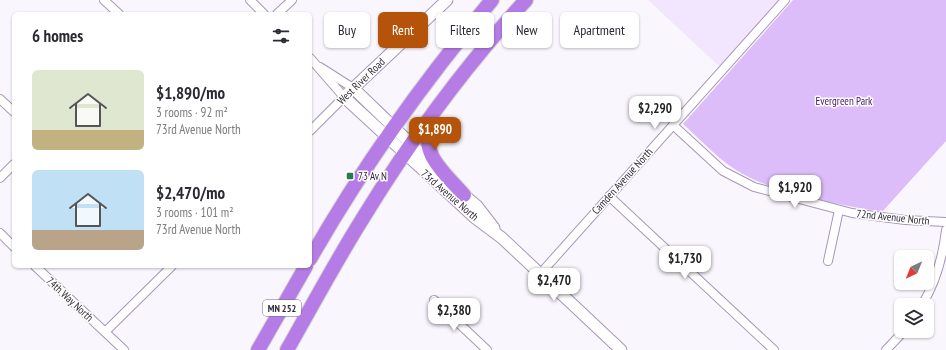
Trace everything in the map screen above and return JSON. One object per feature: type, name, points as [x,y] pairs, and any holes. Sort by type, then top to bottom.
[{"type":"highway","points":[[312,256],[343,202],[389,132],[440,63],[492,0]]},
{"type":"highway","name":"MN 252","points":[[287,350],[361,220],[431,116],[526,0]]},
{"type":"highway","points":[[431,116],[427,136],[429,150],[440,167],[464,195]]},
{"type":"highway","name":"MN 252","points":[[258,350],[305,268]]},
{"type":"street","points":[[104,0],[117,12]]},
{"type":"street","points":[[250,0],[262,12]]},
{"type":"street","points":[[279,12],[292,0]]},
{"type":"street","name":"West River Road","points":[[312,128],[447,0]]},
{"type":"street","name":"Camden Avenue North","points":[[540,274],[785,0]]},
{"type":"street","name":"73rd Avenue North","points":[[312,60],[344,98],[389,132],[474,217],[502,238],[621,350]]},
{"type":"street","name":"73rd Avenue North","points":[[316,64],[353,88],[389,132]]},
{"type":"street","points":[[0,99],[12,110]]},
{"type":"street","name":"72nd Avenue North","points":[[673,125],[723,171],[754,188],[839,210],[879,217],[946,222]]},
{"type":"street","name":"73rd Avenue North","points":[[408,150],[464,195],[484,214],[502,238]]},
{"type":"street","points":[[0,178],[12,166]]},
{"type":"street","points":[[609,196],[774,350]]},
{"type":"street","points":[[828,261],[839,210]]},
{"type":"street","points":[[926,298],[935,280],[941,260],[946,230]]},
{"type":"street","points":[[0,233],[12,244]]},
{"type":"street","name":"74th Way North","points":[[37,268],[124,350]]},
{"type":"street","points":[[105,332],[170,268]]},
{"type":"street","points":[[434,300],[487,350]]},
{"type":"street","points":[[886,350],[897,338]]},
{"type":"shaded area","points":[[648,0],[782,0],[721,68]]},
{"type":"green space","name":"Evergreen Park","points":[[793,0],[946,0],[946,141],[882,212],[807,197],[769,186],[736,170],[708,148],[683,124]]},
{"type":"place","name":"73 Av N","points":[[350,176]]}]
